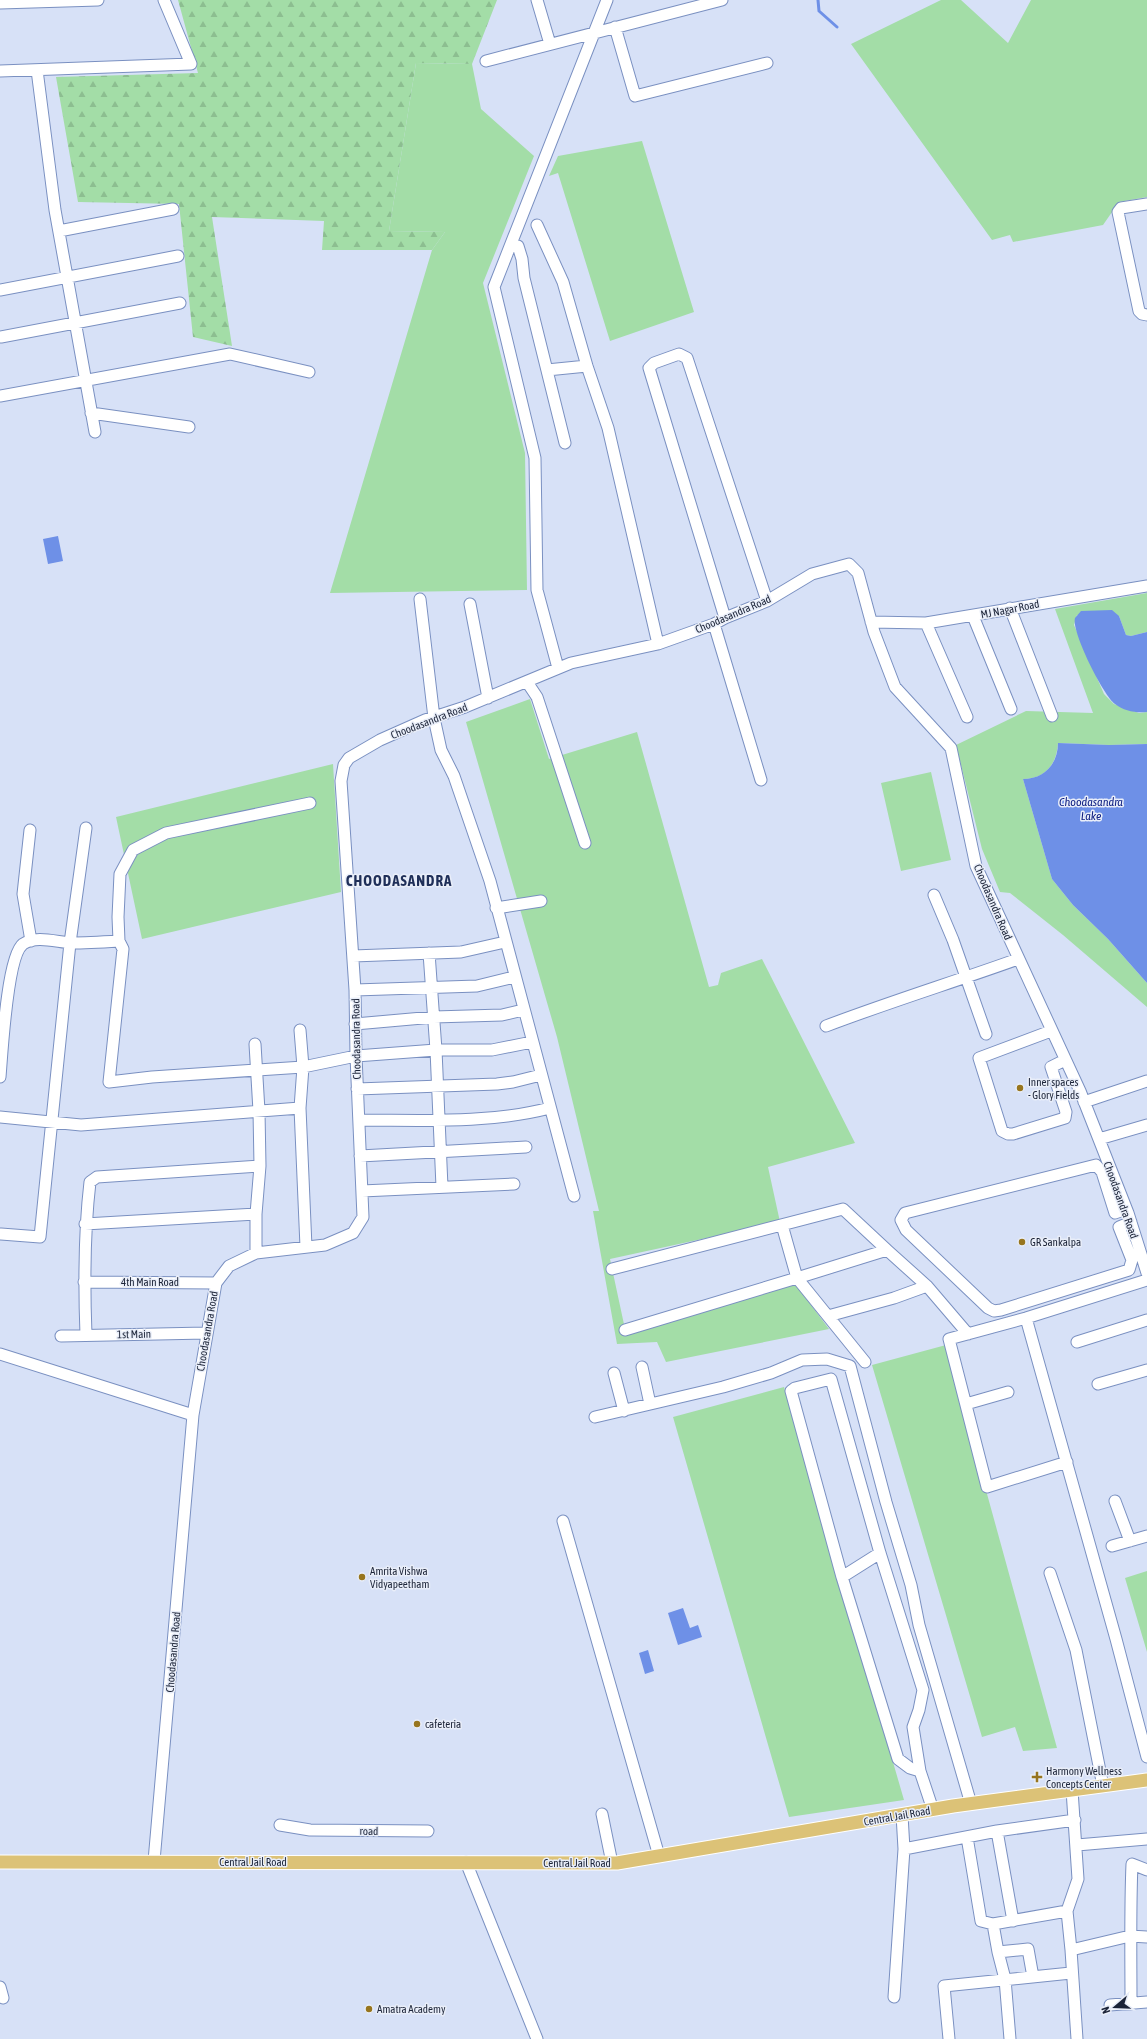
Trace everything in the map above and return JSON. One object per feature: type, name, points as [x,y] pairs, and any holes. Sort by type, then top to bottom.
[{"type":"main road","name":"Central Jail Road","points":[[0,1862],[154,1861],[612,1863],[971,1804],[1147,1780]]},
{"type":"street","points":[[0,3],[98,0]]},
{"type":"street","points":[[0,71],[191,64],[164,0]]},
{"type":"street","points":[[537,0],[550,44]]},
{"type":"street","points":[[558,668],[537,590],[535,458],[494,287],[607,0]]},
{"type":"street","points":[[486,60],[722,0]]},
{"type":"street","points":[[615,27],[635,96],[767,63]]},
{"type":"street","points":[[36,70],[58,231],[95,432]]},
{"type":"street","points":[[1147,204],[1122,208],[1118,212],[1139,312],[1147,315]]},
{"type":"street","points":[[58,231],[173,209]]},
{"type":"street","points":[[537,224],[563,282],[587,366],[608,428],[658,644]]},
{"type":"street","points":[[518,246],[565,443]]},
{"type":"street","points":[[0,290],[178,256]]},
{"type":"street","points":[[1,337],[180,303]]},
{"type":"street","points":[[0,396],[230,354],[309,372]]},
{"type":"street","points":[[725,618],[649,368],[654,363],[679,354],[687,358],[768,601]]},
{"type":"street","points":[[547,370],[587,366]]},
{"type":"street","points":[[91,412],[189,426]]},
{"type":"street","name":"Choodasandra Road","points":[[154,1861],[193,1415],[206,1333],[216,1283],[229,1266],[256,1254],[325,1245],[354,1233],[363,1217],[358,1120],[355,990],[341,781],[344,765],[349,758],[380,740],[424,720],[434,718],[488,698],[558,668],[571,663],[658,644],[714,624],[725,618],[768,601],[812,574],[849,564],[858,573],[871,622],[895,687],[951,748],[976,866],[1018,959],[1046,1033],[1065,1060],[1084,1102],[1126,1209],[1147,1273]]},
{"type":"street","name":"MJ Nagar Road","points":[[871,622],[926,623],[1147,586]]},
{"type":"street","points":[[420,599],[434,718],[440,750],[454,776],[490,881],[514,977],[574,1196]]},
{"type":"street","points":[[470,604],[488,698]]},
{"type":"street","points":[[1010,608],[1052,716]]},
{"type":"street","points":[[973,616],[1011,709]]},
{"type":"street","points":[[926,623],[967,717]]},
{"type":"street","points":[[714,624],[761,780]]},
{"type":"street","points":[[527,682],[536,697],[585,843]]},
{"type":"street","points":[[310,804],[166,833],[133,850],[120,874],[118,917],[119,941],[123,949],[109,1082],[152,1077],[303,1067],[356,1056],[436,1050],[492,1050],[532,1042]]},
{"type":"street","points":[[1,1234],[40,1237],[70,943],[86,828]]},
{"type":"street","points":[[30,830],[23,894],[31,941]]},
{"type":"street","points":[[934,896],[954,940],[986,1034]]},
{"type":"street","points":[[496,908],[541,901]]},
{"type":"street","points":[[0,1078],[3,1000],[15,955],[22,944],[31,941],[50,940],[70,943],[119,941]]},
{"type":"street","points":[[353,956],[461,952],[505,942]]},
{"type":"street","points":[[429,953],[436,1050],[442,1188]]},
{"type":"street","points":[[826,1026],[886,1003],[966,978],[1018,959]]},
{"type":"street","points":[[355,990],[476,986],[514,977]]},
{"type":"street","points":[[355,1024],[434,1017],[483,1016],[524,1010]]},
{"type":"street","points":[[300,1030],[303,1067],[300,1108],[306,1247]]},
{"type":"street","points":[[1046,1033],[1023,1040],[979,1058],[1002,1131],[1008,1134],[1013,1134],[1065,1118],[1066,1112],[1051,1067],[1065,1060]]},
{"type":"street","points":[[254,1044],[259,1111],[260,1166],[256,1214],[256,1254]]},
{"type":"street","points":[[357,1089],[438,1087],[514,1082],[541,1075]]},
{"type":"street","points":[[1084,1102],[1147,1081]]},
{"type":"street","points":[[0,1117],[81,1125],[300,1108]]},
{"type":"street","points":[[358,1120],[460,1121],[510,1116],[550,1108]]},
{"type":"street","points":[[1099,1139],[1147,1125]]},
{"type":"street","points":[[360,1156],[526,1147]]},
{"type":"street","points":[[1096,1165],[1102,1172],[1119,1227],[1132,1260],[1129,1270],[994,1311],[988,1308],[906,1230],[901,1220],[905,1213],[1096,1165]]},
{"type":"street","points":[[86,1335],[84,1282],[85,1224],[90,1182],[97,1177],[260,1166]]},
{"type":"street","points":[[362,1191],[514,1184]]},
{"type":"street","points":[[612,1269],[843,1209],[927,1286],[968,1334]]},
{"type":"street","points":[[1115,1213],[1126,1209]]},
{"type":"street","points":[[85,1224],[256,1214]]},
{"type":"street","points":[[1119,1227],[1130,1222]]},
{"type":"street","points":[[782,1225],[797,1278],[865,1362]]},
{"type":"street","points":[[625,1330],[887,1250]]},
{"type":"street","points":[[1067,1462],[987,1487],[949,1339],[1026,1318],[1147,1280]]},
{"type":"street","name":"4th Main Road","points":[[84,1282],[216,1283]]},
{"type":"street","points":[[828,1316],[894,1298],[927,1286]]},
{"type":"street","points":[[1026,1318],[1067,1462],[1147,1757]]},
{"type":"street","points":[[1077,1342],[1147,1320]]},
{"type":"street","name":"1st Main","points":[[61,1336],[206,1333]]},
{"type":"street","points":[[0,1354],[193,1415]]},
{"type":"street","points":[[596,1417],[737,1383],[802,1360],[827,1359],[850,1366],[886,1502],[911,1585],[919,1625],[971,1804]]},
{"type":"street","points":[[642,1367],[650,1404]]},
{"type":"street","points":[[1098,1384],[1147,1370]]},
{"type":"street","points":[[614,1373],[624,1411]]},
{"type":"street","points":[[920,1771],[910,1768],[898,1759],[842,1577],[790,1392],[795,1388],[831,1379],[880,1553],[923,1690],[919,1710],[913,1726],[920,1771],[933,1810]]},
{"type":"street","points":[[966,1404],[1008,1392]]},
{"type":"street","points":[[1115,1501],[1130,1541]]},
{"type":"street","points":[[563,1521],[659,1856]]},
{"type":"street","points":[[1112,1546],[1147,1536]]},
{"type":"street","points":[[842,1577],[880,1553]]},
{"type":"street","points":[[1050,1573],[1076,1650],[1103,1786]]},
{"type":"street","points":[[1072,1790],[1077,1845],[1078,1879],[1067,1911],[1077,2039]]},
{"type":"street","points":[[602,1814],[612,1863]]},
{"type":"street","points":[[894,1997],[904,1849],[902,1815]]},
{"type":"street","points":[[904,1849],[997,1831],[1075,1820]]},
{"type":"street","name":"road","points":[[280,1825],[310,1830],[428,1831]]},
{"type":"street","points":[[997,1831],[1013,1921]]},
{"type":"street","points":[[967,1837],[981,1921],[993,1924],[1013,1921],[1039,1914],[1067,1911]]},
{"type":"street","points":[[1077,1845],[1147,1839]]},
{"type":"street","points":[[466,1862],[537,2039]]},
{"type":"street","points":[[1131,2004],[1130,1936],[1132,1864],[1147,1870]]},
{"type":"street","points":[[993,1924],[1005,1979],[1010,2039]]},
{"type":"street","points":[[1071,1950],[1130,1936],[1147,1937]]},
{"type":"street","points":[[998,1952],[1028,1949],[1033,1977]]},
{"type":"street","points":[[949,2039],[944,1986],[1071,1973]]},
{"type":"street","points":[[0,1987],[3,1998]]},
{"type":"street","points":[[1110,2005],[1147,2002]]},
{"type":"green space","points":[[178,0],[497,0],[472,64],[416,63],[389,231],[445,232],[432,250],[322,250],[324,221],[212,217],[232,346],[193,337],[179,204],[78,202],[56,77],[198,73]]},
{"type":"green space","points":[[941,0],[961,0],[1008,43],[1031,0],[1147,0],[1147,197],[1119,202],[1103,225],[1013,242],[1010,235],[992,240],[851,44]]},
{"type":"green space","points":[[416,63],[472,64],[481,109],[534,156],[483,283],[525,453],[527,590],[330,593],[432,250],[445,232],[389,231]]},
{"type":"green space","points":[[642,141],[694,312],[610,341],[558,173],[549,176],[558,156]]},
{"type":"green space","points":[[1147,593],[1147,632],[1131,636],[1126,635],[1119,616],[1077,615],[1074,625],[1104,694],[1114,704],[1139,713],[1147,712],[1147,744],[1109,745],[1058,743],[1055,757],[1048,769],[1038,776],[1023,779],[1052,879],[1073,905],[1108,939],[1147,983],[1147,1007],[1063,935],[1010,893],[1000,892],[982,849],[956,745],[1026,711],[1093,713],[1055,609]]},
{"type":"green space","points":[[530,699],[549,759],[637,732],[709,987],[718,985],[721,973],[762,959],[855,1143],[768,1167],[780,1222],[610,1259],[625,1329],[793,1281],[829,1329],[666,1362],[657,1342],[617,1344],[593,1211],[599,1211],[557,1037],[466,722]]},
{"type":"green space","points":[[333,764],[341,892],[142,939],[116,817]]},
{"type":"green space","points":[[931,772],[951,860],[901,871],[881,783]]},
{"type":"green space","points":[[946,1345],[1057,1748],[1023,1751],[1015,1727],[982,1737],[872,1365]]},
{"type":"green space","points":[[784,1387],[904,1800],[789,1817],[673,1417]]},
{"type":"green space","points":[[1147,1571],[1147,1652],[1125,1578]]},
{"type":"water","points":[[58,536],[63,561],[48,564],[43,539]]},
{"type":"water","points":[[1112,610],[1119,616],[1126,635],[1131,636],[1147,632],[1147,712],[1134,712],[1126,710],[1115,704],[1103,689],[1078,636],[1075,618],[1081,611]]},
{"type":"water","name":"Choodasandra Lake","points":[[1058,743],[1109,745],[1147,744],[1147,983],[1108,939],[1073,905],[1052,879],[1023,779],[1037,776],[1048,769],[1055,757]]},
{"type":"water","points":[[683,1608],[690,1628],[698,1625],[702,1637],[678,1645],[668,1613]]},
{"type":"water","points":[[648,1650],[654,1671],[645,1674],[639,1653]]},
{"type":"waterway","points":[[818,0],[819,11],[837,27]]},
{"type":"place","name":"Inner spaces - Glory Fields","points":[[1020,1088]]},
{"type":"place","name":"GR Sankalpa","points":[[1022,1242]]},
{"type":"place","name":"Amrita Vishwa Vidyapeetham","points":[[362,1577]]},
{"type":"place","name":"cafeteria","points":[[417,1724]]},
{"type":"place","name":"Harmony Wellness Concepts Center","points":[[1037,1777]]},
{"type":"place","name":"Amatra Academy","points":[[369,2009]]},
{"type":"district","name":"CHOODASANDRA","points":[[399,881]]}]
